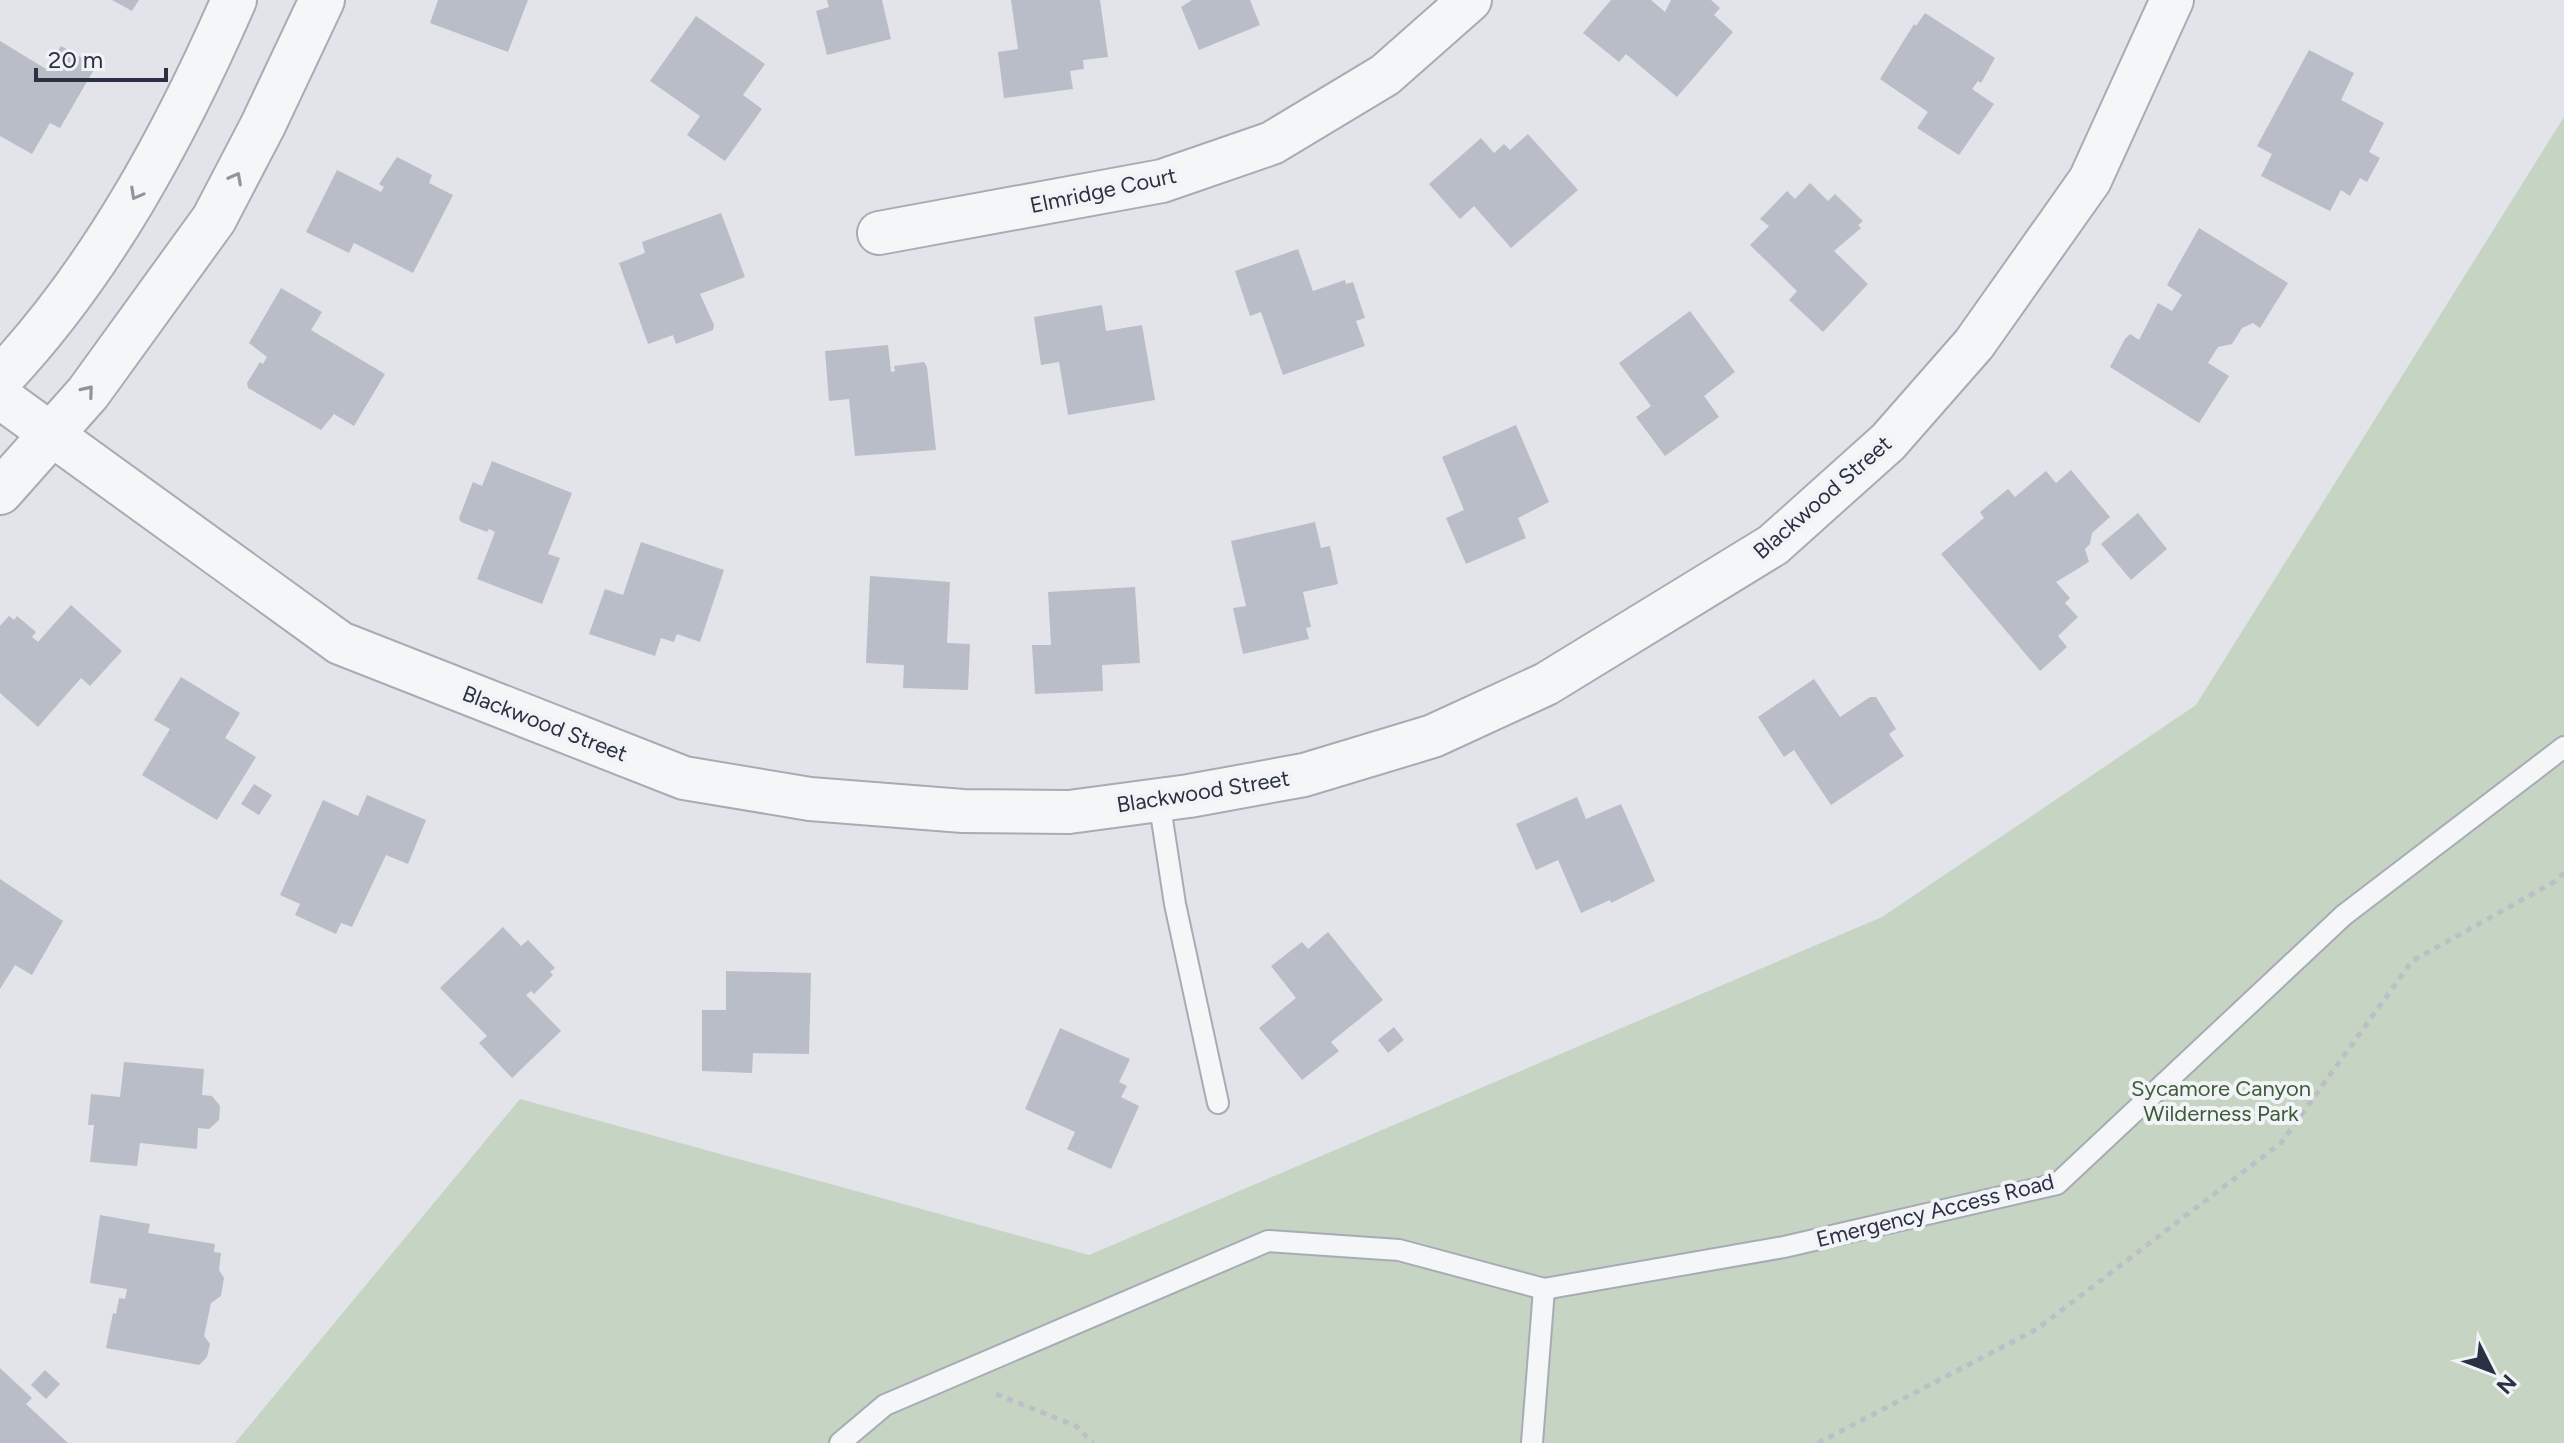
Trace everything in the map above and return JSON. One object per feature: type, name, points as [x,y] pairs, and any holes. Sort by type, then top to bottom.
[{"type":"street","points":[[0,379],[34,343],[128,208],[195,90],[234,0]]},
{"type":"street","points":[[0,492],[88,393],[214,219],[322,0]]},
{"type":"street","name":"Elmridge Court","points":[[879,233],[1162,181],[1272,143],[1385,75],[1470,0]]},
{"type":"street","name":"Blackwood Street","points":[[0,397],[340,643],[684,778],[810,799],[963,811],[1069,812],[1304,775],[1433,736],[1546,684],[1773,545],[1888,442],[1974,344],[2090,180],[2172,0]]},
{"type":"lane","name":"Emergency Access Road","points":[[1544,1289],[1784,1247],[2057,1184],[2344,915],[2564,747]]},
{"type":"lane","points":[[1159,800],[1175,904],[1218,1103]]},
{"type":"lane","points":[[840,1443],[885,1405],[1268,1241],[1399,1250],[1544,1289],[1532,1443]]},
{"type":"path","points":[[1818,1443],[2037,1329],[2086,1292],[2281,1143],[2412,961],[2564,873]]},
{"type":"path","points":[[960,1373],[999,1396],[1076,1426],[1093,1443]]},
{"type":"green space","name":"Sycamore Canyon Wilderness Park","points":[[2564,117],[2564,1443],[235,1443],[520,1099],[1089,1255],[1882,917],[2196,705]]},
{"type":"building","points":[[112,0],[139,0],[132,11]]},
{"type":"building","points":[[438,0],[528,0],[508,52],[430,23]]},
{"type":"building","points":[[827,0],[882,0],[891,39],[827,55],[816,11],[829,7]]},
{"type":"building","points":[[1011,0],[1100,0],[1108,57],[1083,60],[1084,69],[1070,71],[1073,89],[1004,98],[998,52],[1018,49]]},
{"type":"building","points":[[1192,0],[1250,0],[1260,25],[1199,50],[1181,7]]},
{"type":"building","points":[[1611,0],[1651,0],[1665,12],[1671,0],[1711,0],[1720,8],[1714,15],[1733,32],[1677,97],[1626,54],[1619,62],[1583,33]]},
{"type":"building","points":[[1925,13],[1995,58],[1981,83],[1978,81],[1972,89],[1994,104],[1959,155],[1917,128],[1928,112],[1880,79],[1914,24],[1916,26]]},
{"type":"building","points":[[696,16],[765,64],[743,95],[762,109],[725,161],[687,135],[700,116],[650,81]]},
{"type":"building","points":[[0,41],[46,69],[61,46],[96,66],[60,128],[50,123],[32,154],[0,136]]},
{"type":"building","points":[[2309,50],[2354,73],[2341,100],[2384,123],[2369,152],[2380,158],[2367,182],[2360,178],[2350,196],[2341,190],[2330,211],[2261,176],[2272,154],[2257,146]]},
{"type":"building","points":[[1528,134],[1578,190],[1511,248],[1474,206],[1460,219],[1429,184],[1481,138],[1494,153],[1504,144],[1510,150]]},
{"type":"building","points":[[397,157],[432,175],[429,183],[453,195],[413,273],[354,243],[349,253],[306,232],[337,170],[381,192],[384,187],[379,184]]},
{"type":"building","points":[[1810,183],[1828,201],[1835,194],[1863,221],[1858,225],[1861,228],[1834,251],[1868,284],[1823,332],[1789,300],[1797,291],[1750,245],[1769,226],[1760,219],[1787,191],[1795,199]]},
{"type":"building","points":[[721,213],[745,277],[700,294],[714,325],[713,330],[676,344],[673,335],[648,344],[619,263],[645,253],[642,242]]},
{"type":"building","points":[[2199,228],[2288,283],[2260,328],[2253,323],[2242,328],[2232,344],[2218,347],[2208,363],[2229,376],[2199,423],[2110,367],[2130,334],[2139,340],[2158,303],[2172,311],[2182,295],[2167,285]]},
{"type":"building","points":[[1298,249],[1313,291],[1345,280],[1346,284],[1353,282],[1365,318],[1356,321],[1365,346],[1283,375],[1261,312],[1250,316],[1235,271]]},
{"type":"building","points":[[281,288],[322,312],[311,330],[385,374],[354,426],[334,414],[321,430],[248,388],[247,383],[260,362],[263,364],[267,357],[249,343]]},
{"type":"building","points":[[1102,305],[1106,331],[1142,325],[1155,400],[1068,415],[1059,362],[1041,365],[1034,317]]},
{"type":"building","points":[[1690,311],[1735,372],[1704,396],[1719,417],[1665,456],[1636,417],[1651,406],[1619,363]]},
{"type":"building","points":[[888,345],[891,372],[895,371],[894,366],[924,362],[927,367],[936,450],[855,456],[849,399],[829,401],[825,351]]},
{"type":"building","points":[[1516,425],[1549,502],[1518,518],[1526,538],[1466,564],[1446,518],[1464,510],[1442,457]]},
{"type":"building","points":[[492,461],[572,493],[548,554],[560,558],[542,604],[477,579],[495,532],[461,522],[459,518],[473,482],[482,486]]},
{"type":"building","points":[[2071,470],[2110,517],[2092,533],[2090,544],[2085,549],[2089,562],[2056,582],[2070,598],[2065,603],[2078,617],[2058,636],[2067,647],[2040,671],[1941,554],[1984,518],[1980,512],[2008,489],[2015,497],[2046,471],[2056,483]]},
{"type":"building","points":[[2138,513],[2167,549],[2131,580],[2101,544]]},
{"type":"building","points":[[1315,522],[1321,548],[1330,546],[1338,584],[1303,592],[1311,627],[1306,628],[1309,639],[1243,654],[1233,608],[1246,606],[1231,541]]},
{"type":"building","points":[[641,542],[724,570],[700,642],[677,634],[674,642],[661,638],[655,656],[589,634],[605,589],[623,595]]},
{"type":"building","points":[[870,576],[950,582],[947,643],[970,644],[968,690],[903,688],[904,665],[866,663]]},
{"type":"building","points":[[1135,587],[1140,663],[1102,665],[1103,691],[1035,694],[1032,645],[1051,645],[1048,592]]},
{"type":"building","points":[[71,605],[122,651],[90,686],[81,678],[38,727],[0,693],[0,626],[9,616],[14,620],[17,616],[36,632],[32,637],[38,642]]},
{"type":"building","points":[[181,677],[240,713],[225,738],[256,757],[217,820],[142,775],[170,729],[154,720]]},
{"type":"building","points":[[1814,679],[1840,717],[1870,697],[1876,697],[1896,729],[1889,734],[1904,756],[1831,805],[1794,750],[1784,757],[1758,717]]},
{"type":"building","points":[[254,784],[272,795],[259,815],[241,804]]},
{"type":"building","points":[[367,795],[426,820],[408,864],[386,855],[352,927],[341,923],[336,934],[295,915],[300,904],[280,895],[323,800],[358,816]]},
{"type":"building","points":[[1577,797],[1586,819],[1621,804],[1655,881],[1611,903],[1610,900],[1581,913],[1558,860],[1536,870],[1516,824]]},
{"type":"building","points":[[0,879],[63,921],[32,975],[15,965],[0,989]]},
{"type":"building","points":[[503,927],[521,946],[528,940],[555,968],[550,972],[553,975],[534,994],[531,991],[526,995],[561,1031],[512,1078],[479,1043],[487,1036],[440,988]]},
{"type":"building","points":[[1328,932],[1383,1000],[1331,1042],[1339,1051],[1302,1080],[1259,1028],[1296,998],[1271,966],[1302,942],[1308,949]]},
{"type":"building","points":[[726,971],[811,973],[809,1054],[753,1053],[752,1073],[702,1071],[702,1010],[726,1010]]},
{"type":"building","points":[[1394,1027],[1404,1040],[1388,1053],[1378,1040]]},
{"type":"building","points":[[1060,1028],[1130,1059],[1119,1082],[1127,1086],[1121,1097],[1139,1106],[1111,1169],[1067,1149],[1075,1132],[1025,1109]]},
{"type":"building","points":[[124,1062],[204,1069],[202,1095],[212,1096],[220,1106],[219,1120],[209,1129],[198,1128],[197,1149],[140,1143],[137,1166],[90,1162],[94,1125],[88,1125],[91,1094],[120,1097]]},
{"type":"building","points":[[100,1215],[150,1224],[148,1233],[215,1244],[214,1252],[221,1253],[219,1270],[224,1278],[221,1296],[211,1303],[204,1336],[210,1344],[207,1357],[199,1365],[106,1348],[113,1313],[116,1314],[119,1298],[125,1299],[127,1289],[90,1283]]},
{"type":"building","points":[[0,1368],[32,1398],[26,1404],[68,1443],[0,1443]]},
{"type":"building","points":[[45,1370],[60,1384],[46,1399],[31,1385]]}]
